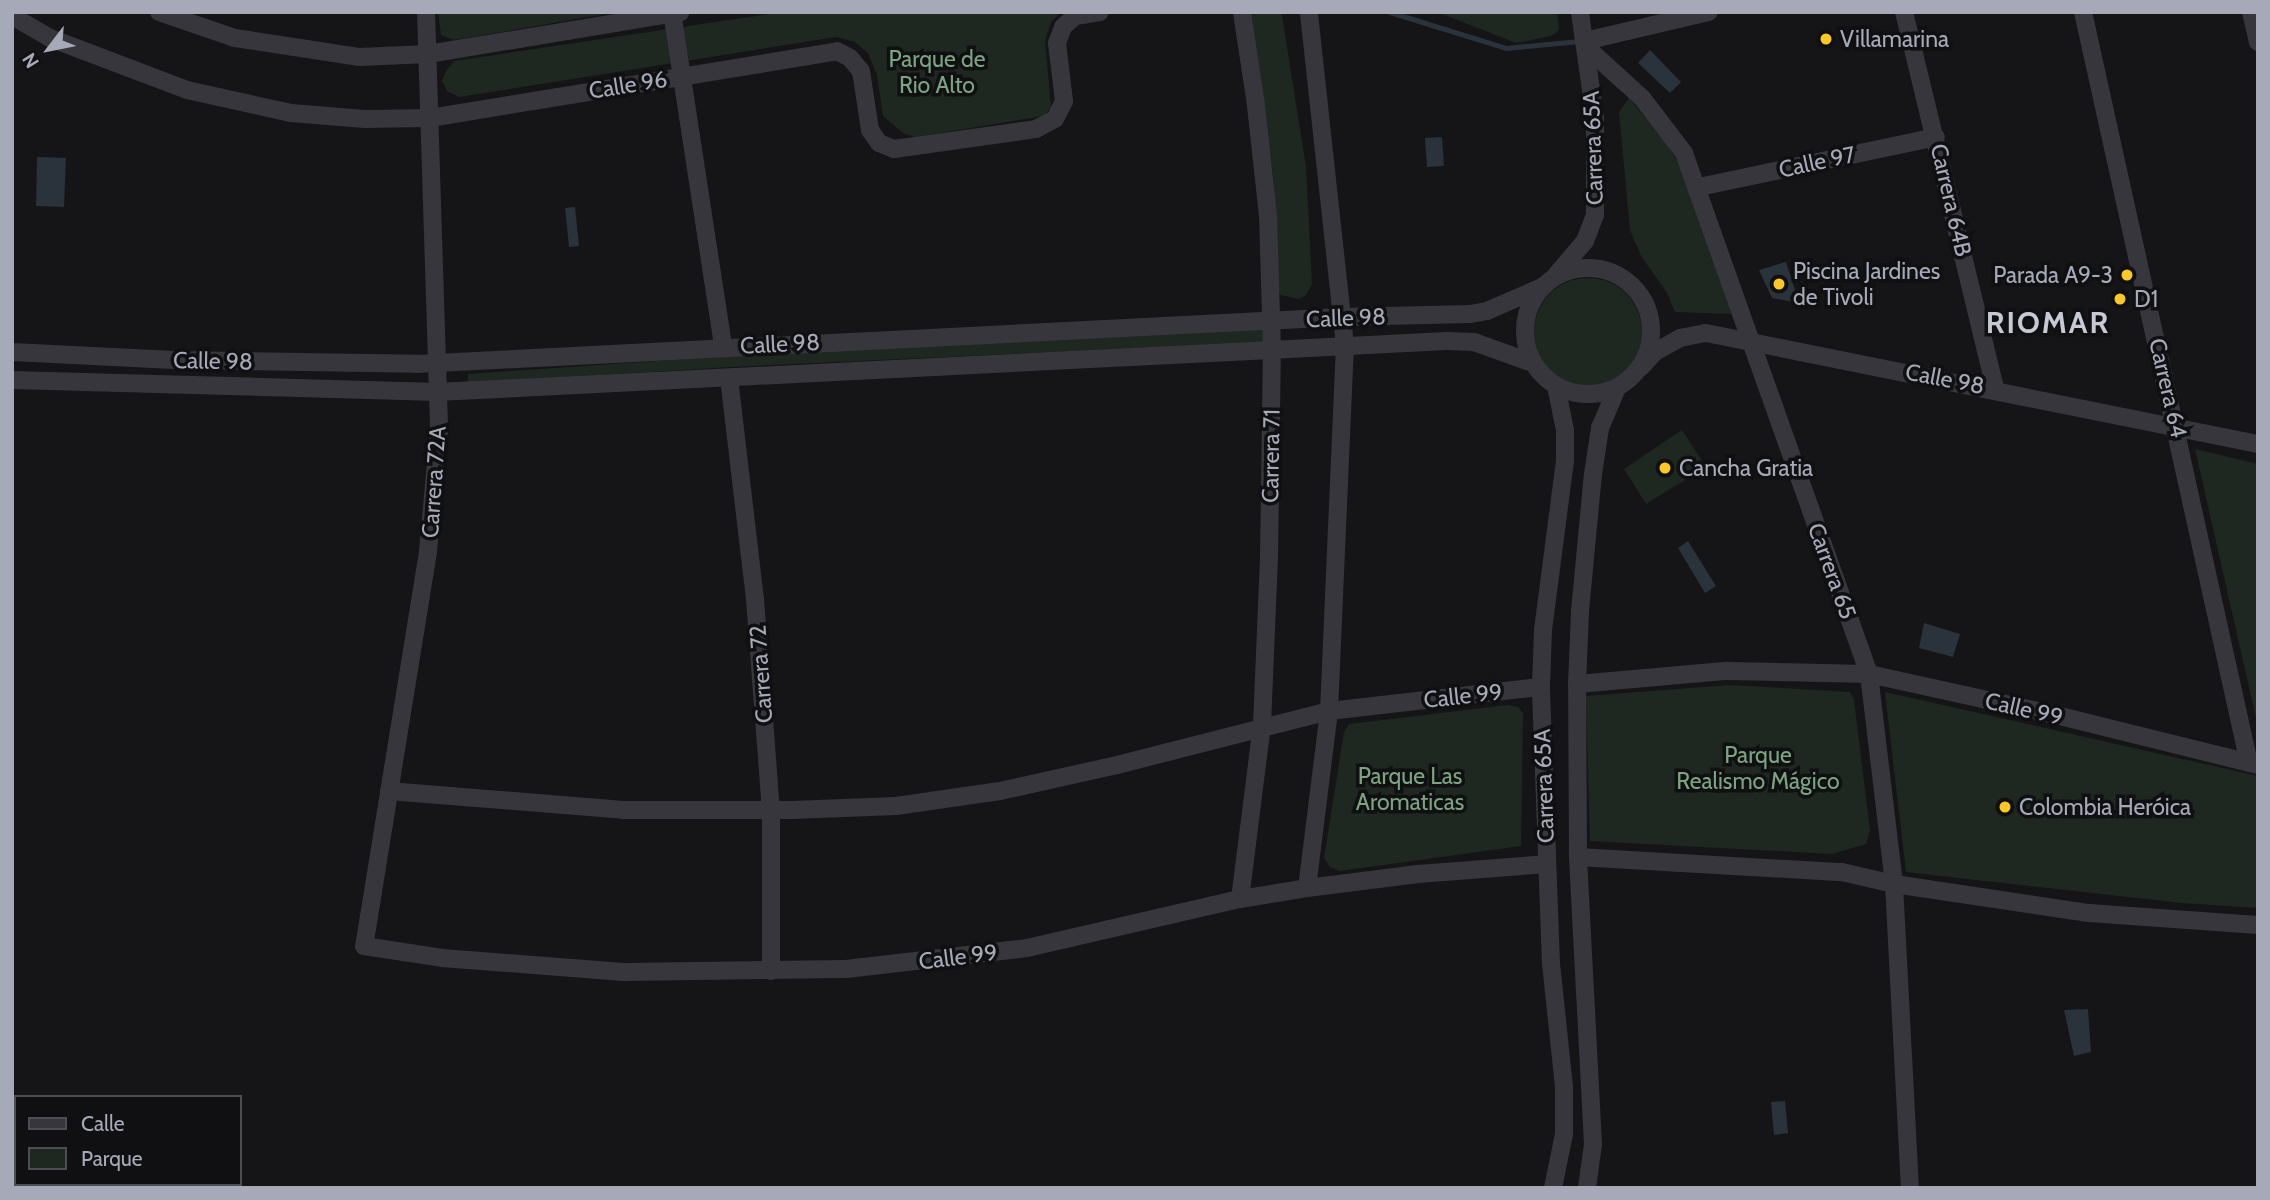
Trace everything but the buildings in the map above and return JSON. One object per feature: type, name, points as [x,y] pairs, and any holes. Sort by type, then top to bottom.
[{"type":"street","points":[[159,12],[202,20],[247,41],[359,57],[428,54],[675,13],[681,77],[723,347]]},
{"type":"street","name":"Carrera 72A","points":[[364,946],[428,552],[439,430],[426,12]]},
{"type":"street","name":"Calle 96","points":[[12,16],[50,38],[187,90],[234,103],[304,114],[365,119],[430,118],[836,51],[850,58],[861,71],[870,130],[879,143],[894,149],[1036,129],[1055,119],[1064,101],[1057,43],[1063,27],[1075,16],[1100,12]]},
{"type":"street","name":"Carrera 71","points":[[1240,899],[1262,725],[1269,558],[1272,349],[1268,216],[1256,105],[1242,12]]},
{"type":"street","points":[[1307,888],[1329,710],[1345,345],[1309,12]]},
{"type":"street","points":[[1580,12],[1585,44],[1709,12]]},
{"type":"street","name":"Carrera 64B","points":[[1904,12],[1996,389]]},
{"type":"street","name":"Carrera 64","points":[[2083,12],[2253,764]]},
{"type":"street","points":[[2251,12],[2258,42]]},
{"type":"street","name":"Carrera 65","points":[[1585,44],[1642,98],[1685,153],[1699,187],[1748,340],[1869,674],[1894,884],[1910,1188]]},
{"type":"street","name":"Carrera 65A","points":[[1548,282],[1585,241],[1595,215],[1595,118],[1585,44]]},
{"type":"street","name":"Calle 97","points":[[1699,187],[1936,138]]},
{"type":"street","points":[[1599,268],[1628,281],[1643,300],[1651,322],[1650,345],[1641,367],[1617,388],[1597,394],[1576,393],[1556,386],[1530,362],[1524,345],[1523,329],[1533,300],[1548,282],[1568,271],[1599,268]]},
{"type":"street","name":"Calle 98","points":[[12,352],[174,360],[436,363],[1342,317],[1470,314],[1487,311],[1548,282]]},
{"type":"street","name":"Calle 98","points":[[1641,367],[1655,352],[1680,338],[1706,333],[1996,389],[2258,444]]},
{"type":"street","name":"Calle 98","points":[[12,380],[438,392],[1345,345],[1474,342],[1530,362]]},
{"type":"street","name":"Carrera 72","points":[[729,378],[755,599],[771,810],[771,971]]},
{"type":"street","name":"Carrera 65A","points":[[1553,1188],[1564,1133],[1564,1087],[1551,964],[1541,687],[1543,630],[1565,461],[1565,430],[1556,386]]},
{"type":"street","name":"Carrera 65A","points":[[1587,1188],[1593,1144],[1578,857],[1577,684],[1580,611],[1593,474],[1600,428],[1617,388]]},
{"type":"street","name":"Calle 99","points":[[1577,684],[1727,671],[1869,674],[2064,717],[2253,764]]},
{"type":"street","name":"Calle 99","points":[[389,791],[623,810],[771,810],[896,806],[1000,791],[1117,765],[1262,725],[1329,710],[1541,687]]},
{"type":"street","points":[[1578,857],[1842,872],[1894,884],[2089,913],[2258,925]]},
{"type":"street","name":"Calle 99","points":[[364,946],[442,958],[625,972],[859,968],[1027,948],[1240,899],[1307,888],[1418,874],[1547,864]]},
{"type":"green space","points":[[438,12],[618,12],[454,40],[441,35]]},
{"type":"green space","name":"Parque de Rio Alto","points":[[782,12],[1061,12],[1051,22],[1045,41],[1051,107],[1044,116],[915,137],[903,133],[883,116],[877,75],[868,53],[855,42],[836,37],[459,97],[447,91],[442,81],[454,61]]},
{"type":"green space","points":[[1247,12],[1281,12],[1283,22],[1306,167],[1312,284],[1306,295],[1299,299],[1281,295],[1276,289],[1273,174]]},
{"type":"green space","points":[[1437,12],[1557,12],[1559,30],[1551,36],[1516,43]]},
{"type":"green space","points":[[1629,98],[1668,146],[1683,170],[1733,314],[1675,312],[1666,291],[1641,256],[1630,230],[1619,112]]},
{"type":"green space","points":[[1588,278],[1609,282],[1626,294],[1638,311],[1642,332],[1638,353],[1626,370],[1609,382],[1588,386],[1567,382],[1550,370],[1538,353],[1534,332],[1538,311],[1550,294],[1567,282]]},
{"type":"green space","points":[[1266,329],[1266,342],[731,367],[468,383],[468,374],[729,356]]},
{"type":"green space","name":"Cancha Gratia","points":[[1682,430],[1706,467],[1646,504],[1624,469]]},
{"type":"green space","points":[[2195,449],[2258,464],[2258,727]]},
{"type":"green space","name":"Parque Realismo Mágico","points":[[1730,685],[1850,692],[1854,700],[1870,831],[1866,844],[1832,854],[1590,841],[1586,696]]},
{"type":"green space","points":[[1885,692],[2258,776],[2258,908],[2182,903],[1906,872]]},
{"type":"green space","name":"Parque Las Aromaticas","points":[[1508,705],[1518,707],[1523,713],[1521,846],[1340,871],[1330,867],[1324,858],[1344,732],[1349,724]]},
{"type":"shaded area","points":[[1650,50],[1681,82],[1670,93],[1638,63]]},
{"type":"shaded area","points":[[1442,137],[1444,166],[1427,167],[1425,138]]},
{"type":"shaded area","points":[[37,157],[66,158],[64,207],[36,206]]},
{"type":"shaded area","points":[[575,207],[579,246],[569,247],[565,208]]},
{"type":"shaded area","name":"Piscina Jardines de Tivoli","points":[[1786,262],[1799,303],[1772,298],[1759,270]]},
{"type":"shaded area","points":[[1688,541],[1716,586],[1705,593],[1678,548]]},
{"type":"shaded area","points":[[1924,623],[1960,634],[1953,657],[1919,648]]},
{"type":"shaded area","points":[[2088,1009],[2091,1052],[2074,1056],[2064,1010]]},
{"type":"shaded area","points":[[1785,1101],[1788,1133],[1774,1135],[1771,1102]]},
{"type":"waterway","points":[[1390,12],[1506,48],[1580,41]]},
{"type":"place","name":"Villamarina","points":[[1826,39]]},
{"type":"place","name":"Parada A9-3","points":[[2127,275]]},
{"type":"place","name":"Piscina Jardines de Tivoli","points":[[1779,284]]},
{"type":"place","name":"D1","points":[[2120,299]]},
{"type":"place","name":"Cancha Gratia","points":[[1665,468]]},
{"type":"place","name":"Colombia Heróica","points":[[2005,807]]},
{"type":"district","name":"RIOMAR","points":[[2048,323]]}]
